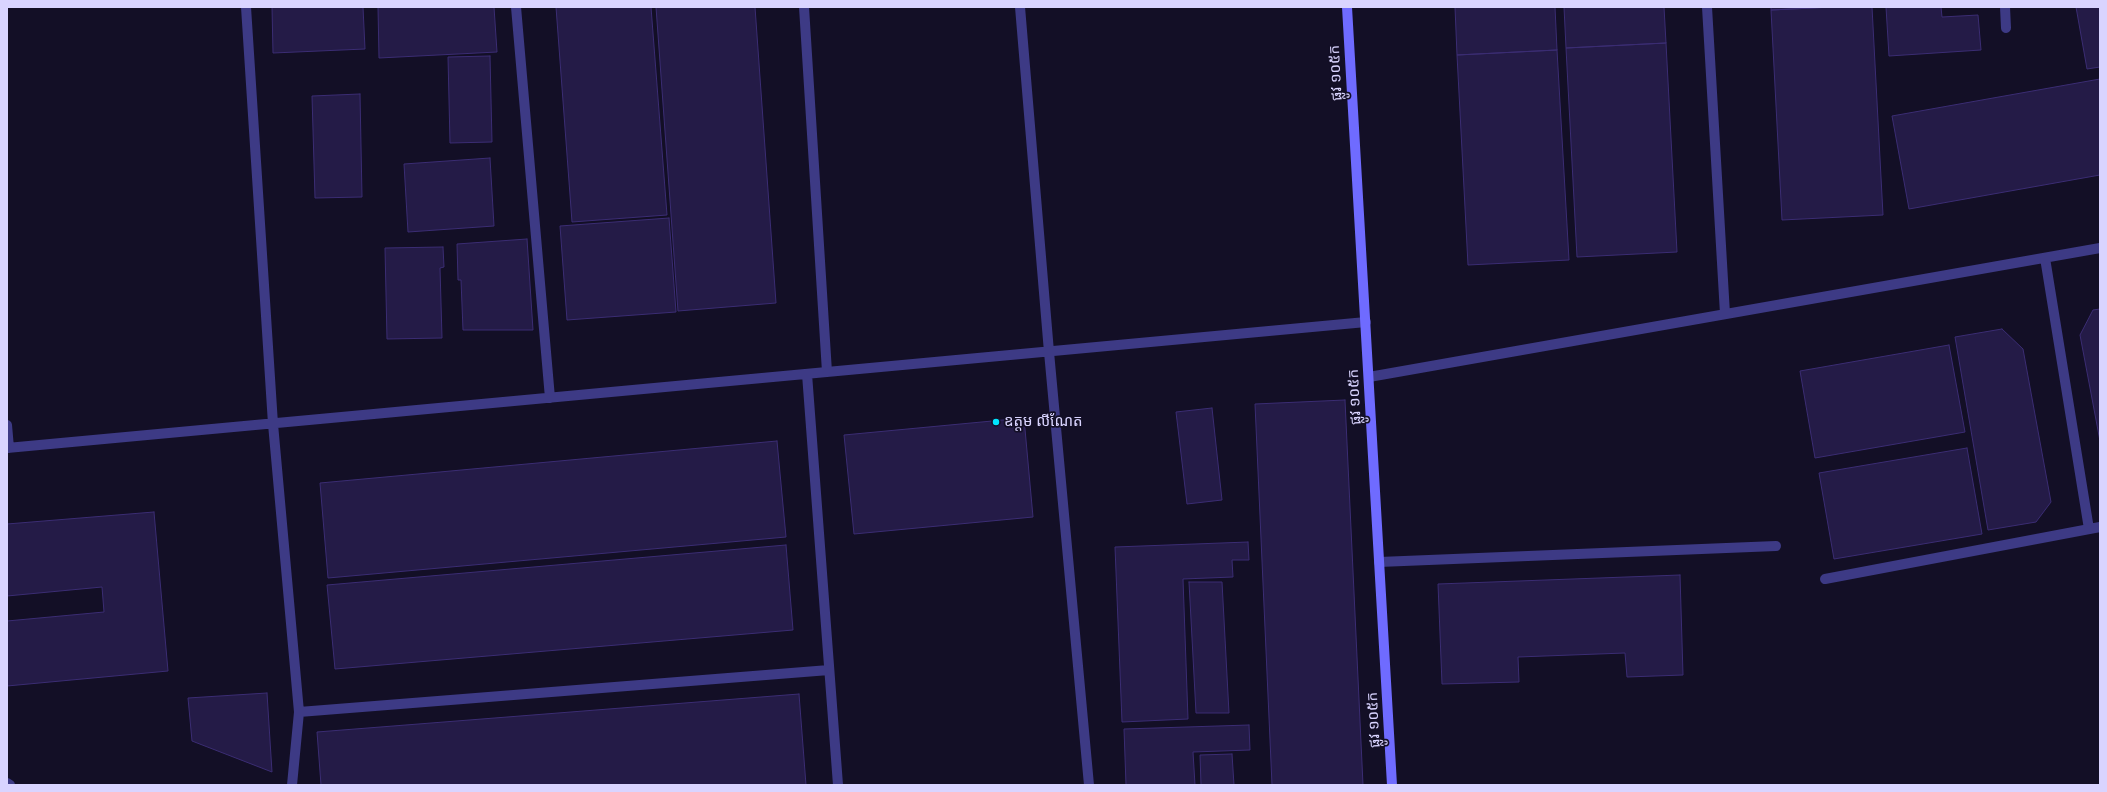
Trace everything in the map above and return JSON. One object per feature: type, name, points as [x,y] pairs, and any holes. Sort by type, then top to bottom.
[{"type":"main road","name":"ផ្លូវ ១០៥ក","points":[[1347,7],[1392,785]]},
{"type":"street","points":[[246,7],[273,424],[299,712],[292,785]]},
{"type":"street","points":[[516,7],[550,398]]},
{"type":"street","points":[[804,7],[828,372]]},
{"type":"street","points":[[1020,7],[1049,352],[1089,785]]},
{"type":"street","points":[[1707,7],[1725,314]]},
{"type":"street","points":[[2004,7],[2006,28]]},
{"type":"street","points":[[1369,377],[2100,248]]},
{"type":"street","points":[[2045,258],[2089,529]]},
{"type":"street","points":[[7,425],[8,448],[1366,322]]},
{"type":"street","points":[[807,374],[838,785]]},
{"type":"street","points":[[1825,579],[2100,526]]},
{"type":"street","points":[[1379,562],[1776,546]]},
{"type":"street","points":[[299,712],[829,670]]},
{"type":"building","points":[[272,7],[363,7],[365,49],[273,53]]},
{"type":"building","points":[[378,7],[494,7],[497,52],[379,58]]},
{"type":"building","points":[[556,7],[651,7],[667,215],[572,222]]},
{"type":"building","points":[[656,7],[755,7],[776,303],[678,311]]},
{"type":"building","points":[[1455,7],[1555,7],[1557,50],[1457,55]]},
{"type":"building","points":[[1564,7],[1664,7],[1666,43],[1566,48]]},
{"type":"building","points":[[1771,7],[1833,7],[1771,10]]},
{"type":"building","points":[[1872,7],[1883,215],[1782,220],[1771,10]]},
{"type":"building","points":[[1886,7],[1941,7],[1942,17],[1978,15],[1981,50],[1889,56]]},
{"type":"building","points":[[2076,7],[2100,7],[2100,67],[2087,69]]},
{"type":"building","points":[[1666,43],[1677,252],[1577,257],[1566,48]]},
{"type":"building","points":[[1557,50],[1569,260],[1468,265],[1457,55]]},
{"type":"building","points":[[490,56],[492,142],[450,143],[448,57]]},
{"type":"building","points":[[2100,79],[2100,175],[1909,209],[1892,116]]},
{"type":"building","points":[[360,94],[362,197],[315,198],[312,96]]},
{"type":"building","points":[[490,158],[494,226],[408,232],[404,164]]},
{"type":"building","points":[[669,218],[676,312],[567,320],[560,226]]},
{"type":"building","points":[[527,239],[533,330],[463,330],[461,280],[458,280],[457,244]]},
{"type":"building","points":[[443,247],[444,267],[440,268],[442,338],[387,339],[385,248]]},
{"type":"building","points":[[2100,309],[2100,441],[2080,335],[2093,310]]},
{"type":"building","points":[[2002,329],[2023,349],[2051,502],[2036,522],[1988,530],[1955,337]]},
{"type":"building","points":[[1949,345],[1965,432],[1815,458],[1800,371]]},
{"type":"building","points":[[1345,400],[1363,785],[1272,785],[1255,404]]},
{"type":"building","points":[[1212,408],[1222,500],[1187,504],[1176,412]]},
{"type":"building","points":[[1024,418],[1033,517],[854,534],[844,435]]},
{"type":"building","points":[[777,441],[786,537],[328,578],[320,483]]},
{"type":"building","points":[[1967,448],[1982,534],[1834,559],[1819,473]]},
{"type":"building","points":[[154,512],[168,671],[7,686],[7,621],[104,612],[102,587],[7,596],[7,524]]},
{"type":"building","points":[[1248,542],[1249,560],[1232,560],[1233,577],[1183,579],[1188,719],[1122,722],[1115,547]]},
{"type":"building","points":[[786,545],[793,630],[335,669],[327,585]]},
{"type":"building","points":[[1680,575],[1683,675],[1627,677],[1625,653],[1518,657],[1519,682],[1442,684],[1438,584]]},
{"type":"building","points":[[1189,582],[1222,582],[1229,713],[1196,713]]},
{"type":"building","points":[[267,693],[272,772],[192,741],[188,698]]},
{"type":"building","points":[[799,694],[806,785],[321,785],[317,732]]},
{"type":"building","points":[[1249,725],[1250,750],[1193,752],[1195,785],[1126,785],[1124,729]]},
{"type":"building","points":[[1232,754],[1234,785],[1201,785],[1200,755]]},
{"type":"place","name":"ឧត្តម លីណែត","points":[[996,422]]}]
